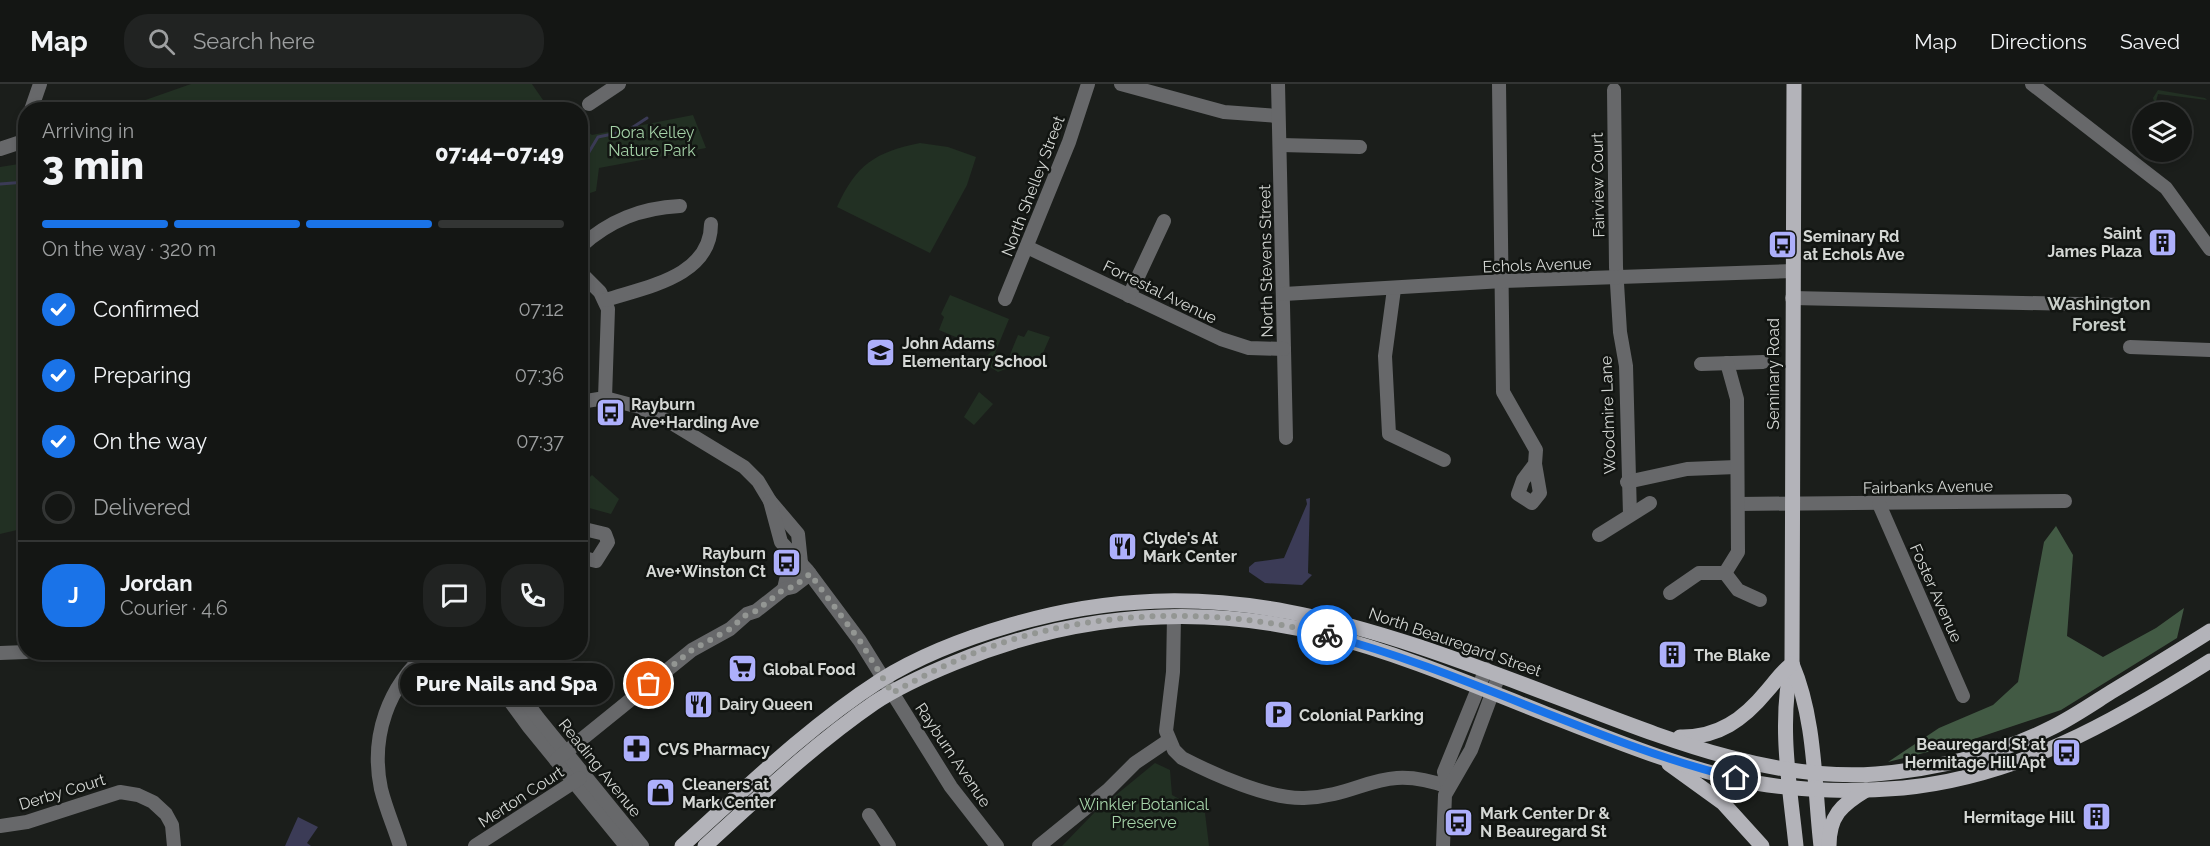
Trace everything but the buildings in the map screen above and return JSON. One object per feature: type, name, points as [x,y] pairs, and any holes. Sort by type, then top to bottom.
[{"type":"main road","name":"Seminary Road","points":[[1794,84],[1792,664],[1789,681],[1789,770],[1796,846]]},
{"type":"main road","name":"North Beauregard Street","points":[[682,846],[831,715],[884,679],[960,642],[1019,622],[1085,606],[1147,601],[1209,602],[1287,609],[1349,624],[1493,672],[1659,736],[1789,770],[1879,774],[1957,760],[2002,748],[2059,724],[2210,631]]},
{"type":"main road","name":"North Beauregard Street","points":[[705,846],[810,751],[892,693],[945,666],[1004,642],[1099,622],[1174,616],[1253,621],[1319,633],[1386,653],[1649,752],[1746,781],[1814,788],[1867,790],[1932,784],[2009,766],[2095,730],[2210,661]]},
{"type":"main road","name":"Seminary Road","points":[[1792,664],[1801,685],[1821,846]]},
{"type":"main road","points":[[1659,736],[1695,737],[1728,727],[1752,709],[1780,673],[1792,664]]},
{"type":"main road","points":[[1789,681],[1810,771]]},
{"type":"main road","points":[[1649,752],[1723,802],[1762,846]]},
{"type":"main road","points":[[1830,846],[1832,822],[1838,810],[1867,790]]},
{"type":"street","points":[[34,102],[40,84]]},
{"type":"street","points":[[589,104],[619,84]]},
{"type":"street","name":"North Shelley Street","points":[[1005,299],[1069,142],[1088,84]]},
{"type":"street","points":[[1121,84],[1224,112],[1278,116]]},
{"type":"street","name":"North Stevens Street","points":[[1278,84],[1286,438]]},
{"type":"street","points":[[1499,84],[1503,392],[1536,450],[1535,464]]},
{"type":"street","points":[[2032,84],[2166,188],[2208,243]]},
{"type":"street","name":"Fairview Court","points":[[1614,90],[1618,278]]},
{"type":"street","points":[[0,149],[18,140]]},
{"type":"street","points":[[1281,145],[1360,147]]},
{"type":"street","points":[[588,241],[618,220],[643,210],[680,206]]},
{"type":"street","points":[[1129,296],[1164,221]]},
{"type":"street","points":[[606,300],[679,275],[692,266],[707,246],[711,224]]},
{"type":"street","name":"Forrestal Avenue","points":[[1027,247],[1235,345],[1284,349]]},
{"type":"street","name":"Echols Avenue","points":[[1284,294],[1394,290],[1503,281],[1792,271]]},
{"type":"street","name":"Woodmire Lane","points":[[1618,278],[1620,332],[1626,366],[1627,482],[1630,515]]},
{"type":"street","points":[[588,281],[606,300],[608,309],[606,398]]},
{"type":"street","points":[[1394,290],[1385,356],[1389,434],[1444,460]]},
{"type":"street","points":[[1792,298],[2122,305]]},
{"type":"street","points":[[2130,347],[2210,350]]},
{"type":"street","points":[[1701,364],[1763,362]]},
{"type":"street","points":[[1725,573],[1738,552],[1737,399],[1727,363]]},
{"type":"street","points":[[588,401],[606,398],[656,415],[733,459],[758,481],[770,501],[798,534],[801,563],[786,580],[784,589]]},
{"type":"street","points":[[1627,482],[1687,469],[1736,467]]},
{"type":"street","name":"Fairbanks Avenue","points":[[1738,504],[2065,501]]},
{"type":"street","points":[[1599,535],[1650,503]]},
{"type":"street","name":"Foster Avenue","points":[[1879,504],[1963,696]]},
{"type":"street","points":[[588,530],[605,534],[608,542],[596,561],[588,558]]},
{"type":"street","name":"Rayburn Avenue","points":[[801,563],[884,679],[960,800],[997,846]]},
{"type":"street","points":[[1670,593],[1700,573],[1725,573]]},
{"type":"street","points":[[1725,573],[1738,590],[1760,600]]},
{"type":"street","points":[[561,756],[692,650],[730,629],[784,589],[793,587],[810,574]]},
{"type":"street","points":[[1174,616],[1173,672],[1166,731],[1169,740],[1182,758],[1201,768],[1271,793],[1293,798],[1318,796],[1380,779],[1403,776],[1420,778],[1448,787]]},
{"type":"street","points":[[0,653],[18,652]]},
{"type":"street","points":[[400,846],[381,788],[380,732],[389,702],[401,682],[421,660]]},
{"type":"street","name":"Reading Avenue","points":[[481,660],[579,778],[642,846]]},
{"type":"street","name":"Reading Avenue","points":[[495,660],[561,756]]},
{"type":"street","points":[[1443,846],[1443,810],[1448,787],[1444,771],[1493,672]]},
{"type":"street","points":[[1039,846],[1108,790],[1135,764],[1169,740]]},
{"type":"street","name":"Reading Avenue","points":[[579,778],[626,846]]},
{"type":"street","name":"Merton Court","points":[[475,846],[579,778]]},
{"type":"street","name":"Derby Court","points":[[0,826],[27,822],[120,792],[137,794],[153,802],[166,814],[172,825],[174,846]]},
{"type":"street","points":[[869,815],[881,843]]},
{"type":"green space","points":[[191,84],[532,84],[546,102],[140,102]]},
{"type":"green space","points":[[2158,90],[2207,100],[2158,94],[2156,102],[2153,98]]},
{"type":"green space","name":"Dora Kelley Nature Park","points":[[693,115],[706,148],[599,168],[596,191],[588,194],[588,132],[592,135]]},
{"type":"green space","points":[[920,143],[948,147],[976,157],[967,185],[930,253],[837,207],[852,180],[869,162],[891,151]]},
{"type":"green space","points":[[18,164],[18,529],[0,534],[0,167]]},
{"type":"green space","points":[[950,295],[1009,319],[995,353],[1013,361],[1010,367],[998,372],[990,367],[987,356],[991,352],[939,330],[944,317],[941,314]]},
{"type":"green space","points":[[1028,330],[1050,337],[1036,369],[1022,366],[1023,364],[1009,357],[1018,335],[1024,337]]},
{"type":"green space","points":[[979,392],[993,404],[974,425],[964,417]]},
{"type":"green space","points":[[592,475],[619,499],[611,514],[588,508],[588,479]]},
{"type":"green space","points":[[2056,526],[2073,555],[2067,636],[2103,657],[2156,628],[2184,608],[2177,638],[2061,710],[1959,744],[1888,762],[1939,728],[1993,705],[2018,682],[2044,542]]},
{"type":"green space","name":"Winkler Botanical Preserve","points":[[1155,763],[1170,770],[1172,795],[1205,813],[1209,846],[1062,846],[1094,813]]},
{"type":"water","points":[[1310,498],[1308,573],[1312,575],[1302,585],[1265,583],[1249,572],[1249,567],[1255,562],[1284,558],[1307,504],[1306,499]]},
{"type":"water","points":[[298,817],[318,827],[307,843],[311,846],[285,846]]},
{"type":"waterway","points":[[588,154],[598,137],[627,131],[647,118]]},
{"type":"waterway","points":[[0,184],[18,183]]},
{"type":"way so far","points":[[649,684],[692,650],[730,629],[747,614],[756,611],[784,589],[793,587],[810,574],[860,641],[892,693],[945,666],[1004,642],[1068,627],[1127,618],[1174,616],[1253,621],[1327,635]]},
{"type":"place","name":"Saint James Plaza","points":[[2163,242]]},
{"type":"place","name":"Seminary Rd at Echols Ave","points":[[1782,245]]},
{"type":"place","name":"John Adams Elementary School","points":[[881,352]]},
{"type":"place","name":"Rayburn Ave+Harding Ave","points":[[610,413]]},
{"type":"place","name":"Clyde's At Mark Center","points":[[1122,547]]},
{"type":"place","name":"Rayburn Ave+Winston Ct","points":[[787,562]]},
{"type":"place","name":"The Blake","points":[[1673,655]]},
{"type":"place","name":"Global Food","points":[[742,669]]},
{"type":"place","name":"Pure Nails and Spa","points":[[649,684]]},
{"type":"place","name":"Dairy Queen","points":[[698,704]]},
{"type":"place","name":"Colonial Parking","points":[[1278,715]]},
{"type":"place","name":"CVS Pharmacy","points":[[637,749]]},
{"type":"place","name":"Beauregard St at Hermitage Hill Apt","points":[[2067,753]]},
{"type":"place","name":"Cleaners at Mark Center","points":[[661,793]]},
{"type":"place","name":"Hermitage Hill","points":[[2096,817]]},
{"type":"place","name":"Mark Center Dr & N Beauregard St","points":[[1459,822]]},
{"type":"district","name":"Washington Forest","points":[[2099,313]]},
{"type":"route","points":[[1327,635],[1398,658],[1649,752],[1736,778]]}]
